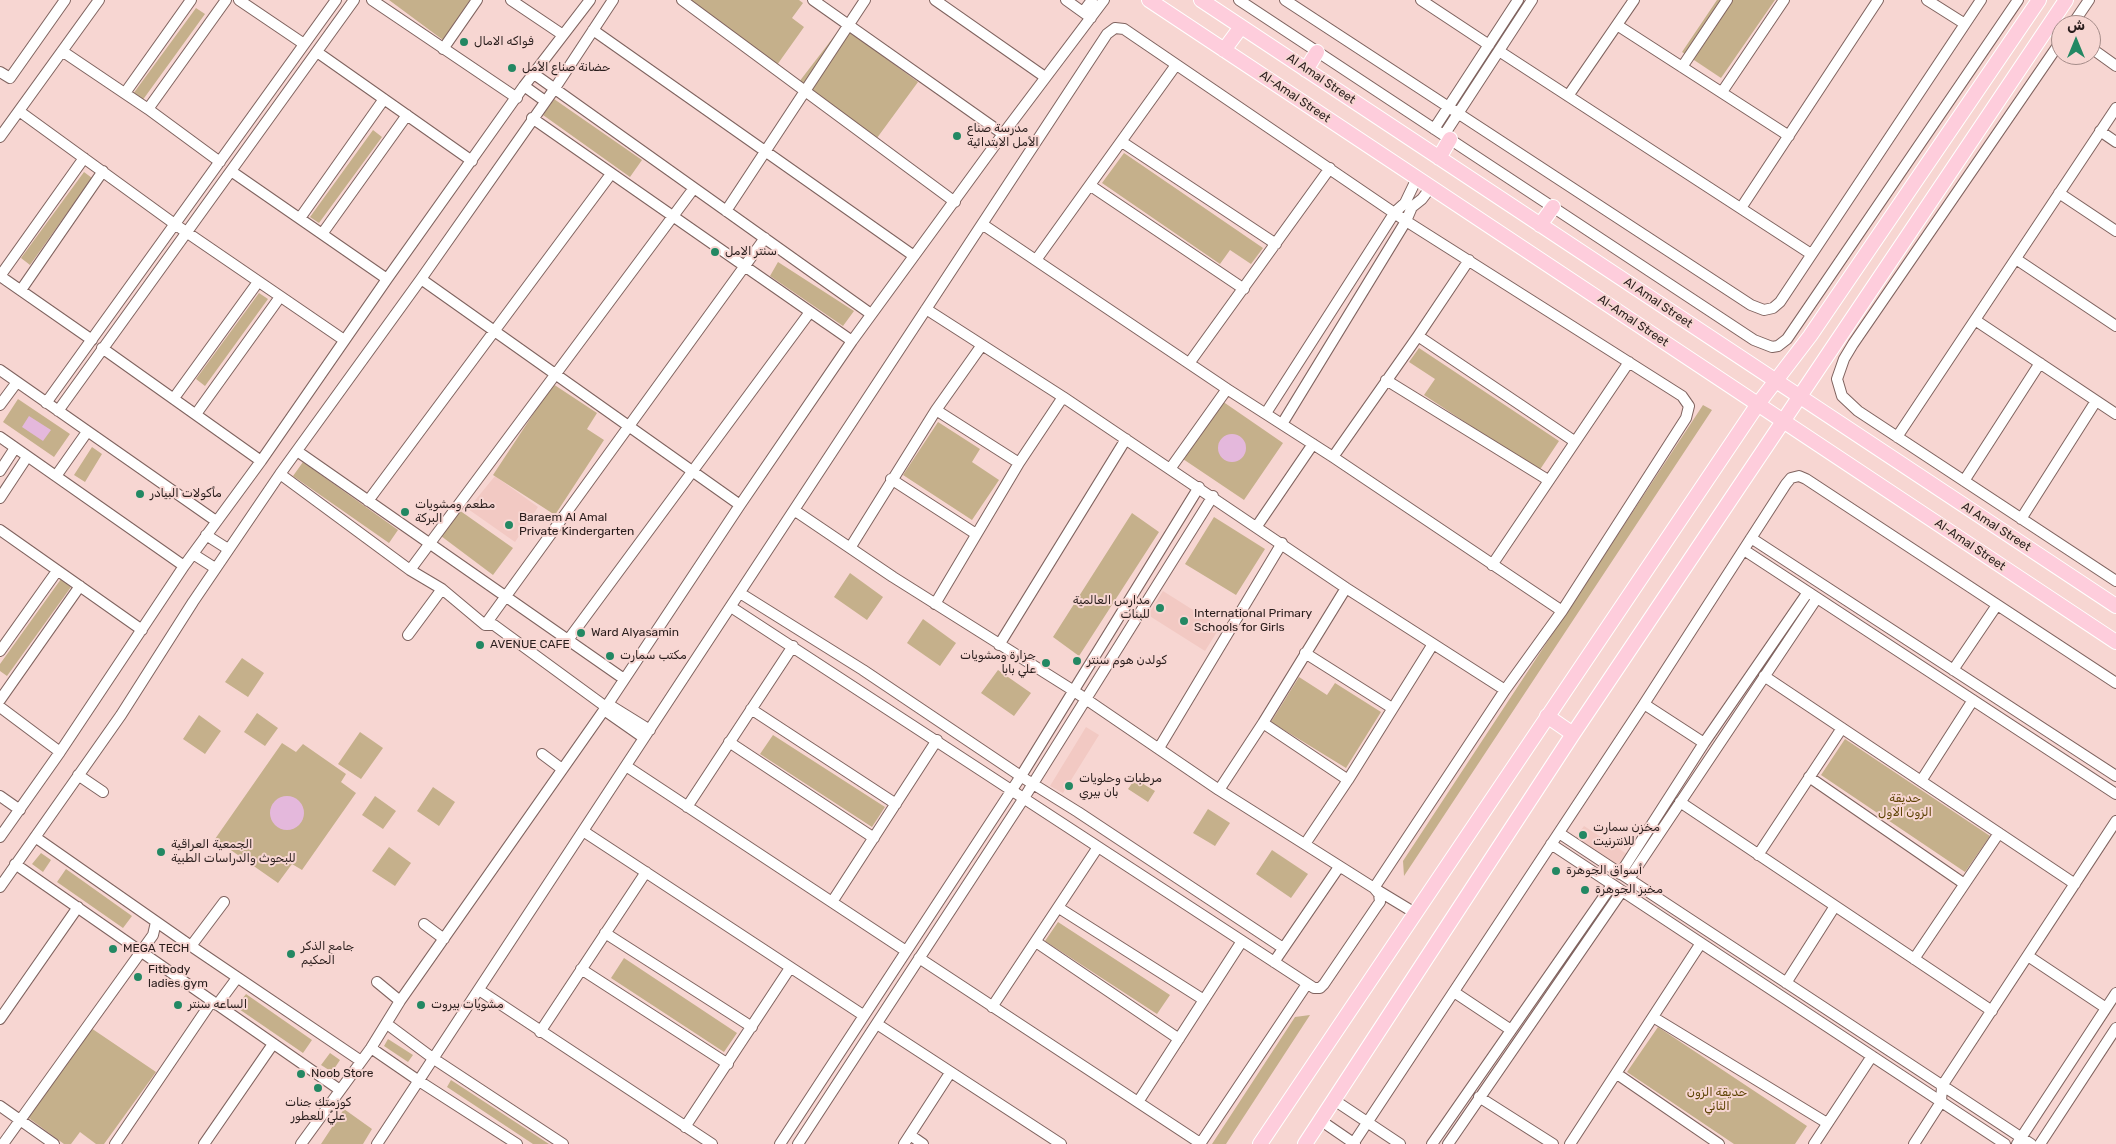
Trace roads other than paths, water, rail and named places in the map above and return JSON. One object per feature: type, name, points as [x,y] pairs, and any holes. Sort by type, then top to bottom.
[{"type":"main road","name":"Al-Amal Street","points":[[1149,0],[2116,642]]},
{"type":"main road","name":"Al Amal Street","points":[[1201,0],[2116,606]]},
{"type":"main road","points":[[1260,1144],[1758,404],[1810,336],[2039,0]]},
{"type":"main road","points":[[1305,1144],[1572,734],[2066,0]]},
{"type":"main road","points":[[1224,50],[1241,26]]},
{"type":"main road","points":[[1306,70],[1317,52]]},
{"type":"main road","points":[[1439,158],[1447,137]]},
{"type":"main road","points":[[1540,225],[1553,207]]},
{"type":"main road","points":[[1547,716],[1572,734]]},
{"type":"street","points":[[0,72],[10,78],[65,0]]},
{"type":"street","points":[[0,137],[99,0]]},
{"type":"street","points":[[125,94],[191,0]]},
{"type":"street","points":[[148,109],[226,0]]},
{"type":"street","points":[[239,0],[304,44]]},
{"type":"street","points":[[46,403],[176,225],[336,0]]},
{"type":"street","points":[[58,410],[354,0]]},
{"type":"street","points":[[372,0],[516,98]]},
{"type":"street","points":[[443,49],[477,0]]},
{"type":"street","points":[[511,0],[563,35]]},
{"type":"street","points":[[0,837],[60,752],[184,566],[261,461],[344,340],[524,86],[590,0]]},
{"type":"street","points":[[0,887],[121,716],[228,549],[296,451],[421,279],[613,0]]},
{"type":"street","points":[[682,0],[955,202]]},
{"type":"street","points":[[813,0],[1003,134]]},
{"type":"street","points":[[726,211],[865,0]]},
{"type":"street","points":[[935,0],[1045,77]]},
{"type":"street","points":[[1066,0],[1087,15]]},
{"type":"street","points":[[1087,15],[1092,0]]},
{"type":"street","points":[[301,1144],[371,1048],[400,1001],[606,707],[852,341],[955,202],[1087,15],[1104,0]]},
{"type":"street","points":[[1239,0],[1754,340],[1772,347],[1778,346],[1787,339],[2018,0]]},
{"type":"street","points":[[1285,0],[1755,308],[1764,310],[1776,305],[1812,254],[1981,0]]},
{"type":"street","points":[[1421,0],[1490,45]]},
{"type":"street","points":[[1434,129],[1518,0]]},
{"type":"street","points":[[1447,137],[1458,113],[1532,0]]},
{"type":"street","points":[[1568,96],[1634,0]]},
{"type":"street","points":[[1682,67],[1727,0]]},
{"type":"street","points":[[1722,92],[1784,0]]},
{"type":"street","points":[[1740,208],[1878,0]]},
{"type":"street","points":[[1927,0],[1965,24]]},
{"type":"street","points":[[2079,15],[2089,0]]},
{"type":"street","points":[[1617,25],[1789,136]]},
{"type":"street","points":[[378,1144],[1112,29],[1120,27],[1124,29],[1406,221],[1682,396],[1689,406],[1688,413],[1562,611],[1505,690],[1375,889]]},
{"type":"street","points":[[593,30],[914,256]]},
{"type":"street","points":[[62,51],[148,109],[220,162]]},
{"type":"street","points":[[1499,51],[1812,254]]},
{"type":"street","points":[[317,52],[472,160]]},
{"type":"street","points":[[2051,55],[1853,344],[1838,371],[1837,379],[1838,387],[1847,403],[2116,581]]},
{"type":"street","points":[[2101,55],[2116,66]]},
{"type":"street","points":[[1036,260],[1091,186],[1176,65]]},
{"type":"street","points":[[534,74],[872,314]]},
{"type":"street","points":[[524,86],[545,101]]},
{"type":"street","points":[[300,218],[384,99]]},
{"type":"street","points":[[1897,437],[2116,108]]},
{"type":"street","points":[[19,111],[176,225],[344,340]]},
{"type":"street","points":[[322,234],[407,115]]},
{"type":"street","points":[[532,118],[852,341]]},
{"type":"street","points":[[2100,132],[2116,142]]},
{"type":"street","points":[[1122,142],[1276,244]]},
{"type":"street","points":[[84,158],[0,276],[92,340]]},
{"type":"street","points":[[1190,362],[1330,168]]},
{"type":"street","points":[[21,290],[103,171]]},
{"type":"street","points":[[231,171],[387,279]]},
{"type":"street","points":[[368,501],[612,174]]},
{"type":"street","points":[[1266,413],[1395,212],[1405,203],[1417,178]]},
{"type":"street","points":[[1091,186],[1244,289]]},
{"type":"street","points":[[1282,424],[1406,221],[1412,207],[1422,199],[1431,187]]},
{"type":"street","points":[[410,570],[694,188]]},
{"type":"street","points":[[2059,193],[2116,231]]},
{"type":"street","points":[[982,224],[1562,611]]},
{"type":"street","points":[[485,625],[765,238]]},
{"type":"street","points":[[2016,259],[2116,326]]},
{"type":"street","points":[[1333,457],[1469,260]]},
{"type":"street","points":[[421,279],[740,505]]},
{"type":"street","points":[[174,398],[258,282]]},
{"type":"street","points":[[196,414],[280,297]]},
{"type":"street","points":[[926,309],[1213,496],[1346,588],[1505,690]]},
{"type":"street","points":[[568,640],[810,312]]},
{"type":"street","points":[[1975,320],[2116,414]]},
{"type":"street","points":[[1418,336],[1574,442]]},
{"type":"street","points":[[850,548],[936,410],[982,345]]},
{"type":"street","points":[[102,348],[261,461]]},
{"type":"street","points":[[1492,565],[1629,362]]},
{"type":"street","points":[[1964,481],[2040,363]]},
{"type":"street","points":[[0,370],[216,521]]},
{"type":"street","points":[[1386,380],[1548,480]]},
{"type":"street","points":[[0,405],[17,382]]},
{"type":"street","points":[[1170,469],[1227,389]]},
{"type":"street","points":[[936,604],[1019,462],[1062,396]]},
{"type":"street","points":[[2021,519],[2096,401]]},
{"type":"street","points":[[936,410],[1019,462]]},
{"type":"street","points":[[56,476],[87,432]]},
{"type":"street","points":[[0,437],[184,566]]},
{"type":"street","points":[[999,645],[1126,439]]},
{"type":"street","points":[[1257,526],[1313,444]]},
{"type":"street","points":[[0,471],[16,448]]},
{"type":"street","points":[[296,451],[624,679]]},
{"type":"street","points":[[0,498],[28,457]]},
{"type":"street","points":[[280,474],[410,570],[442,588],[485,625],[494,625],[606,707],[647,734]]},
{"type":"street","points":[[1320,1120],[1354,1144],[1791,478],[1799,476],[1806,479],[2116,683]]},
{"type":"street","points":[[891,480],[976,534]]},
{"type":"street","points":[[780,1144],[1021,776],[1198,487]]},
{"type":"street","points":[[798,1144],[1033,784],[1213,496]]},
{"type":"street","points":[[794,510],[999,645],[1074,691],[1219,790],[1415,913]]},
{"type":"street","points":[[0,530],[142,630]]},
{"type":"street","points":[[206,535],[228,549]]},
{"type":"street","points":[[1751,538],[2116,776]]},
{"type":"street","points":[[1158,748],[1282,543]]},
{"type":"street","points":[[1744,550],[2116,794]]},
{"type":"street","points":[[193,554],[215,568]]},
{"type":"street","points":[[0,651],[57,571]]},
{"type":"street","points":[[0,700],[80,586]]},
{"type":"street","points":[[408,635],[442,588]]},
{"type":"street","points":[[1219,790],[1263,723],[1346,588]]},
{"type":"street","points":[[1448,1144],[1617,888],[1704,743],[1808,592]]},
{"type":"street","points":[[740,593],[863,670],[1283,948]]},
{"type":"street","points":[[1624,876],[1680,802],[1817,598]]},
{"type":"street","points":[[1953,670],[1997,605]]},
{"type":"street","points":[[731,607],[1317,989],[1324,984],[1380,902],[1380,894],[1375,889]]},
{"type":"street","points":[[1305,844],[1348,780],[1433,644]]},
{"type":"street","points":[[687,807],[793,646]]},
{"type":"street","points":[[1305,653],[1392,708]]},
{"type":"street","points":[[1764,676],[2076,884]]},
{"type":"street","points":[[1921,781],[1973,700]]},
{"type":"street","points":[[1644,704],[1704,743]]},
{"type":"street","points":[[0,707],[60,752]]},
{"type":"street","points":[[751,709],[896,804]]},
{"type":"street","points":[[1263,723],[1348,780]]},
{"type":"street","points":[[1758,855],[1842,728]]},
{"type":"street","points":[[832,902],[937,740]]},
{"type":"street","points":[[730,742],[874,838]]},
{"type":"street","points":[[542,754],[562,769]]},
{"type":"street","points":[[626,766],[906,951]]},
{"type":"street","points":[[78,775],[104,792]]},
{"type":"street","points":[[1810,777],[1963,883]]},
{"type":"street","points":[[0,796],[20,810]]},
{"type":"street","points":[[1680,802],[1992,1011]]},
{"type":"street","points":[[1914,1144],[1941,1102],[1942,1086],[2116,822]]},
{"type":"street","points":[[583,831],[864,1015]]},
{"type":"street","points":[[1559,833],[1942,1086],[2019,1141],[2031,1144]]},
{"type":"street","points":[[1914,959],[1963,883],[1999,833]]},
{"type":"street","points":[[35,837],[237,978],[361,1061]]},
{"type":"street","points":[[1551,844],[2005,1144]]},
{"type":"street","points":[[992,1007],[1098,847]]},
{"type":"street","points":[[15,864],[340,1090]]},
{"type":"street","points":[[1274,962],[1339,867]]},
{"type":"street","points":[[540,1032],[646,872]]},
{"type":"street","points":[[1432,1144],[1511,1030],[1617,888]]},
{"type":"street","points":[[191,946],[224,902]]},
{"type":"street","points":[[1786,983],[1836,906]]},
{"type":"street","points":[[0,1019],[78,907]]},
{"type":"street","points":[[1059,908],[1204,1000]]},
{"type":"street","points":[[4,1144],[153,935],[156,922]]},
{"type":"street","points":[[424,924],[444,939]]},
{"type":"street","points":[[605,933],[752,1026]]},
{"type":"street","points":[[1138,1102],[1242,941]]},
{"type":"street","points":[[1036,942],[1180,1039]]},
{"type":"street","points":[[1570,1144],[1701,943]]},
{"type":"street","points":[[2028,956],[2106,1008]]},
{"type":"street","points":[[919,958],[1200,1144],[1308,984]]},
{"type":"street","points":[[685,1127],[790,968]]},
{"type":"street","points":[[581,969],[728,1064]]},
{"type":"street","points":[[115,1144],[215,1003],[237,978]]},
{"type":"street","points":[[377,982],[400,1001]]},
{"type":"street","points":[[479,990],[712,1144]]},
{"type":"street","points":[[1454,992],[1511,1030]]},
{"type":"street","points":[[2019,1141],[2116,993]]},
{"type":"street","points":[[1653,1017],[1827,1123]]},
{"type":"street","points":[[386,1024],[434,1059],[563,1144]]},
{"type":"street","points":[[877,1024],[1061,1144]]},
{"type":"street","points":[[2040,1144],[2116,1028]]},
{"type":"street","points":[[204,1144],[273,1044]]},
{"type":"street","points":[[371,1048],[517,1144]]},
{"type":"street","points":[[1814,1144],[1872,1056]]},
{"type":"street","points":[[923,1144],[907,1140],[950,1073]]},
{"type":"street","points":[[1616,1074],[1718,1144]]},
{"type":"street","points":[[1479,1097],[1553,1144]]},
{"type":"street","points":[[1334,1100],[1400,1144]]},
{"type":"street","points":[[0,1106],[54,1144]]},
{"type":"place","name":"فواكه الامال","points":[[464,42]]},
{"type":"place","name":"حضانة صناع الأمل","points":[[512,68]]},
{"type":"place","name":"مدرسة صناع الأمل الابتدائية","points":[[957,136]]},
{"type":"place","name":"سنتر الامل","points":[[715,252]]},
{"type":"place","name":"مأكولات البيادر","points":[[140,494]]},
{"type":"place","name":"مطعم ومشويات البركة","points":[[405,512]]},
{"type":"place","name":"Baraem Al Amal Private Kindergarten","points":[[509,525]]},
{"type":"place","name":"مدارس العالمية للبنات","points":[[1160,608]]},
{"type":"place","name":"International Primary Schools for Girls","points":[[1184,621]]},
{"type":"place","name":"Ward Alyasamin","points":[[581,633]]},
{"type":"place","name":"AVENUE CAFE","points":[[480,645]]},
{"type":"place","name":"مكتب سمارت","points":[[610,656]]},
{"type":"place","name":"كولدن هوم سنتر","points":[[1077,661]]},
{"type":"place","name":"جزارة ومشويات علي بابا","points":[[1046,663]]},
{"type":"place","name":"مرطبات وحلويات بان بيري","points":[[1069,786]]},
{"type":"place","name":"مخزن سمارت للانترنيت","points":[[1583,835]]},
{"type":"place","name":"الجمعية العراقية للبحوث والدراسات الطبية","points":[[161,852]]},
{"type":"place","name":"أسواق الجوهرة","points":[[1556,871]]},
{"type":"place","name":"مخبز الجوهرة","points":[[1585,890]]},
{"type":"place","name":"MEGA TECH","points":[[113,949]]},
{"type":"place","name":"جامع الذكر الحكيم","points":[[291,954]]},
{"type":"place","name":"Fitbody ladies gym","points":[[138,977]]},
{"type":"place","name":"الساعه سنتر","points":[[178,1005]]},
{"type":"place","name":"مشويات بيروت","points":[[421,1005]]},
{"type":"place","name":"Noob Store","points":[[301,1074]]},
{"type":"place","name":"كوزمتك جنات عليٌ للعطور","points":[[318,1088]]},
{"type":"park label","name":"حديقة الزون الاول","points":[[1905,806]]},
{"type":"park label","name":"حديقة الزون الثاني","points":[[1717,1100]]}]
